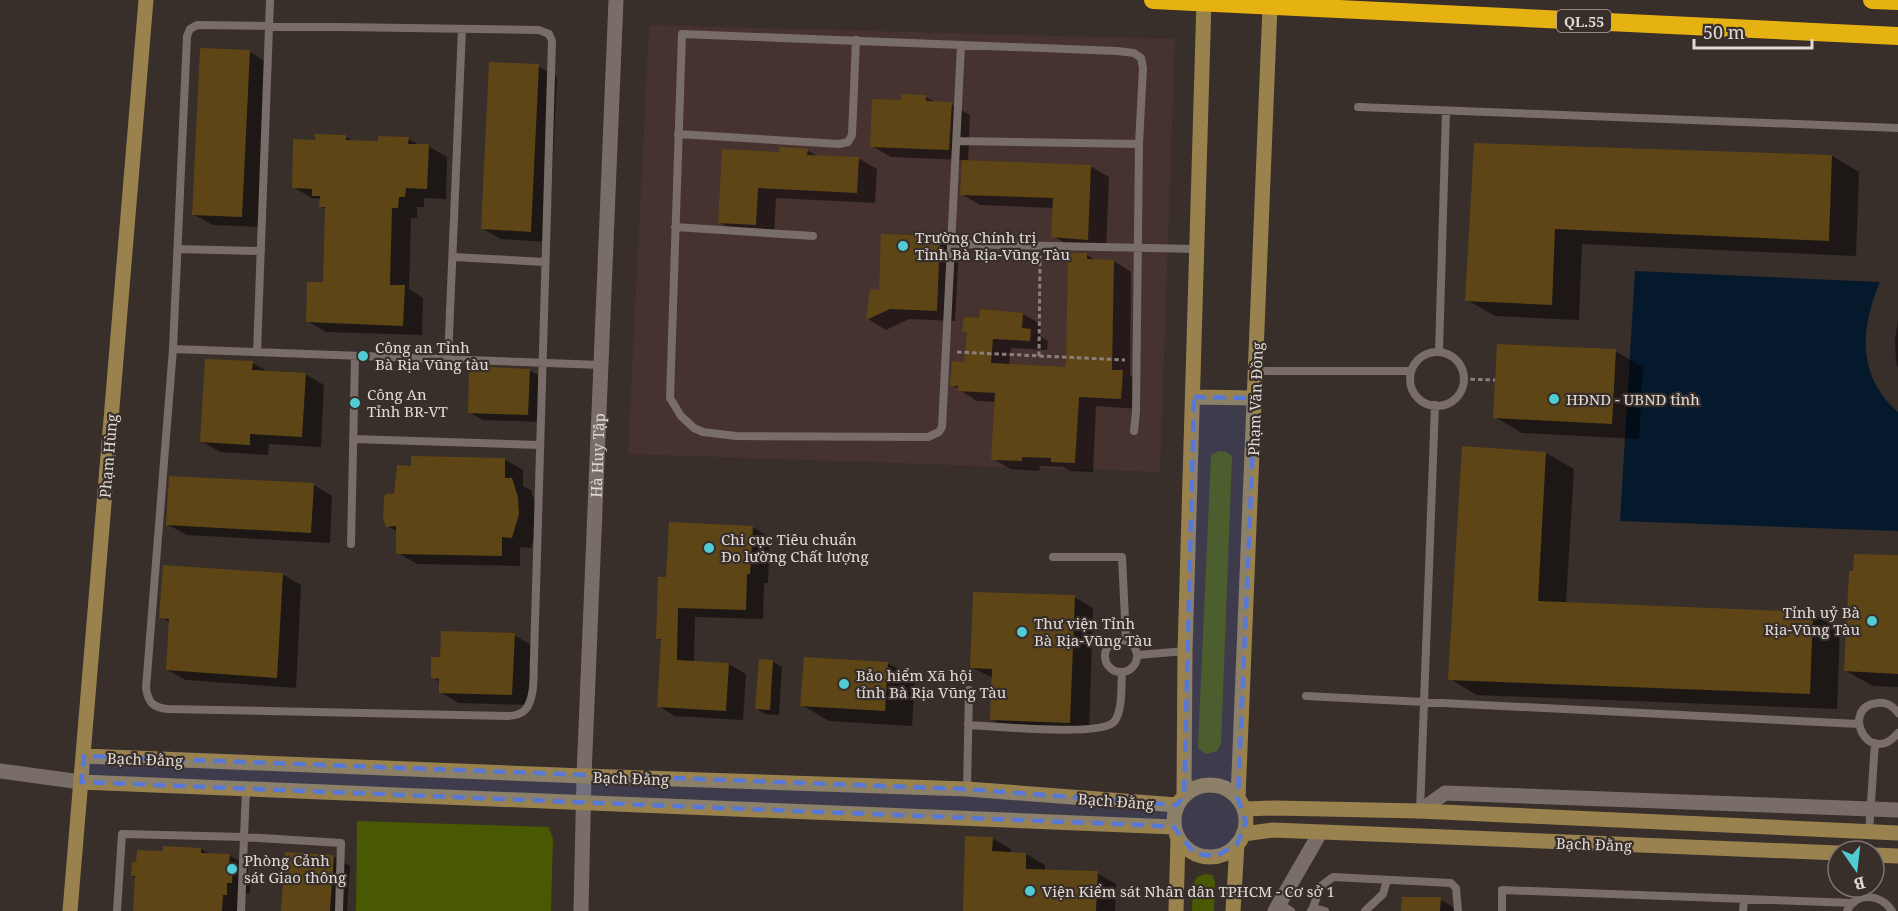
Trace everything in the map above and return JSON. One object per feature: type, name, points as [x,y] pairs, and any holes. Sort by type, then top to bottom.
[{"type":"highway","name":"QL.55","points":[[1153,0],[1270,3],[1898,36]]},
{"type":"highway","points":[[1872,0],[1898,1]]},
{"type":"street","name":"Phạm Hùng","points":[[70,911],[146,0]]},
{"type":"street","name":"Hà Huy Tập","points":[[581,911],[584,776],[615,0]]},
{"type":"street","points":[[1176,911],[1174,816],[1181,800],[1204,1]]},
{"type":"street","name":"Phạm Văn Đồng","points":[[1241,804],[1270,3]]},
{"type":"street","points":[[1194,397],[1255,398]]},
{"type":"street","name":"Bạch Đằng","points":[[84,756],[967,789],[1181,800]]},
{"type":"street","points":[[0,771],[81,782]]},
{"type":"street","name":"Bạch Đằng","points":[[81,782],[584,803],[1176,833]]},
{"type":"street","points":[[1181,800],[1194,788],[1206,785],[1218,786],[1230,791],[1241,804],[1246,822],[1240,839],[1233,911]]},
{"type":"street","points":[[1420,811],[1445,793],[1898,810]]},
{"type":"street","name":"Bạch Đằng","points":[[1241,804],[1275,808],[1420,811],[1898,833]]},
{"type":"street","name":"Bạch Đằng","points":[[1240,839],[1273,830],[1826,853]]},
{"type":"street","points":[[1868,839],[1869,832]]},
{"type":"street","points":[[1176,833],[1185,847],[1195,854],[1206,857],[1228,852],[1240,839]]},
{"type":"street","points":[[1282,908],[1320,833]]},
{"type":"lane","points":[[257,352],[271,26],[270,0]]},
{"type":"lane","points":[[197,24],[271,26],[538,30],[549,34],[552,41],[534,657],[529,702],[525,710],[518,715],[507,717],[159,708],[148,698],[146,688],[173,349],[187,36],[190,28],[197,24]]},
{"type":"lane","points":[[448,359],[462,29]]},
{"type":"lane","points":[[961,45],[942,427],[939,432],[934,436],[736,436],[704,432],[694,428],[681,416],[670,398],[682,34],[1117,51],[1134,53],[1141,58],[1143,68],[1139,144],[1134,430]]},
{"type":"lane","points":[[678,134],[839,144],[848,142],[852,135],[856,40]]},
{"type":"lane","points":[[1358,107],[1898,128]]},
{"type":"lane","points":[[1440,352],[1446,111]]},
{"type":"lane","points":[[957,141],[1139,144]]},
{"type":"lane","points":[[675,227],[813,236]]},
{"type":"lane","points":[[952,244],[1198,249]]},
{"type":"lane","points":[[178,249],[261,251]]},
{"type":"lane","points":[[453,256],[545,262]]},
{"type":"lane","points":[[173,349],[601,365]]},
{"type":"lane","points":[[1440,352],[1447,354],[1459,364],[1463,379],[1461,389],[1450,402],[1435,405],[1424,403],[1412,390],[1410,381],[1412,371],[1424,355],[1440,352]]},
{"type":"lane","points":[[351,544],[355,356]]},
{"type":"lane","points":[[1256,371],[1412,371]]},
{"type":"lane","points":[[1420,811],[1435,405]]},
{"type":"lane","points":[[353,440],[540,445]]},
{"type":"lane","points":[[1053,557],[1122,556],[1126,640],[1138,655],[1131,668],[1122,672],[1109,667],[1106,655],[1111,644],[1126,640]]},
{"type":"lane","points":[[1138,655],[1185,651]]},
{"type":"lane","points":[[968,725],[1069,730],[1103,728],[1113,723],[1117,716],[1122,672]]},
{"type":"lane","points":[[967,789],[969,690]]},
{"type":"lane","points":[[1306,696],[1859,724]]},
{"type":"lane","points":[[1898,713],[1893,706],[1884,702],[1875,703],[1866,707],[1861,714],[1859,724],[1861,732],[1875,743],[1884,743],[1893,739],[1898,733]]},
{"type":"lane","points":[[1869,832],[1875,743]]},
{"type":"lane","points":[[241,911],[246,789]]},
{"type":"lane","points":[[117,911],[122,834],[244,837],[341,843],[339,911]]},
{"type":"lane","points":[[1325,911],[1311,911],[1321,886],[1334,877],[1451,883],[1456,888],[1458,911]]},
{"type":"lane","points":[[1365,911],[1383,894],[1387,880]]},
{"type":"lane","points":[[1502,911],[1502,890],[1853,903]]},
{"type":"lane","points":[[1847,911],[1853,903],[1863,897],[1872,897],[1890,908],[1898,905]]},
{"type":"lane","points":[[1743,911],[1744,899]]},
{"type":"path","points":[[1039,356],[1040,246]]},
{"type":"path","points":[[946,352],[1137,361]]},
{"type":"path","points":[[1463,379],[1495,380]]},
{"type":"highlighted area","points":[[1194,397],[1255,398],[1238,799],[1246,822],[1237,844],[1217,856],[1195,854],[1174,827],[81,782],[84,756],[967,789],[1177,805],[1184,795]]},
{"type":"shaded area","name":"Trường Chính trị Tỉnh Bà Rịa-Vũng Tàu","points":[[649,25],[1175,39],[1160,472],[628,454]]},
{"type":"green space","points":[[1219,451],[1232,456],[1221,744],[1217,751],[1206,754],[1198,748],[1211,455]]},
{"type":"green space","points":[[357,821],[549,827],[553,839],[551,911],[356,911]]},
{"type":"green space","points":[[1205,874],[1212,875],[1215,882],[1214,911],[1192,911],[1193,885],[1197,877]]},
{"type":"water","points":[[1635,271],[1880,282],[1869,317],[1866,351],[1875,383],[1898,412],[1898,531],[1620,521]]},
{"type":"building","points":[[200,48],[250,50],[242,217],[192,215]]},
{"type":"building","points":[[489,62],[539,64],[531,232],[481,229]]},
{"type":"building","points":[[901,94],[926,95],[926,101],[952,102],[949,150],[870,147],[872,99],[901,100]]},
{"type":"building","points":[[314,134],[346,135],[346,140],[378,141],[378,136],[409,137],[408,144],[429,144],[427,189],[406,188],[405,197],[399,197],[398,208],[392,208],[390,285],[405,285],[403,326],[306,322],[307,282],[323,282],[325,207],[319,207],[320,196],[312,196],[312,189],[292,188],[293,139],[316,140]]},
{"type":"building","points":[[1474,143],[1832,155],[1829,241],[1555,229],[1552,305],[1465,301]]},
{"type":"building","points":[[780,147],[808,149],[807,155],[859,157],[857,193],[758,188],[756,225],[718,223],[722,149],[779,152]]},
{"type":"building","points":[[962,160],[1091,165],[1088,240],[1051,237],[1053,198],[960,195]]},
{"type":"building","points":[[881,234],[940,236],[937,311],[890,309],[866,320],[870,289],[879,290]]},
{"type":"building","points":[[1068,253],[1087,253],[1087,259],[1114,260],[1112,370],[1123,370],[1121,399],[1079,397],[1075,463],[1051,462],[1051,458],[1022,457],[1022,461],[991,460],[995,393],[957,391],[958,386],[950,386],[952,361],[964,362],[967,332],[962,332],[964,317],[979,318],[980,309],[1023,313],[1022,328],[1031,329],[1030,341],[993,339],[991,363],[1066,367]]},
{"type":"building","name":"HĐND - UBND tỉnh","points":[[1497,344],[1616,349],[1612,424],[1493,418]]},
{"type":"building","points":[[205,359],[253,361],[252,370],[306,373],[302,437],[250,434],[250,445],[200,442]]},
{"type":"building","points":[[469,366],[530,369],[528,415],[468,413]]},
{"type":"building","points":[[1462,446],[1546,452],[1538,601],[1813,612],[1810,694],[1448,680]]},
{"type":"building","points":[[411,456],[505,458],[505,478],[512,478],[518,497],[519,514],[512,538],[502,537],[502,556],[396,554],[396,526],[386,527],[383,518],[384,499],[385,494],[394,494],[397,465],[411,466]]},
{"type":"building","points":[[169,476],[314,483],[311,533],[166,525]]},
{"type":"building","points":[[669,522],[753,526],[750,574],[747,574],[746,610],[678,608],[677,660],[729,663],[726,711],[657,707],[661,639],[656,639],[658,577],[666,577]]},
{"type":"building","name":"Tỉnh uỷ Bà Rịa-Vũng Tàu","points":[[1854,554],[1898,555],[1898,674],[1844,671],[1849,571],[1853,571]]},
{"type":"building","points":[[163,565],[283,573],[277,678],[166,670],[169,619],[159,618]]},
{"type":"building","name":"Thư viện Tỉnh Bà Rịa-Vũng Tàu","points":[[973,592],[1075,595],[1070,723],[990,720],[992,669],[970,668]]},
{"type":"building","points":[[441,631],[515,633],[512,695],[439,693],[439,679],[431,678],[431,657],[440,657]]},
{"type":"building","name":"Bảo hiểm Xã hội tỉnh Bà Rịa Vũng Tàu","points":[[804,657],[888,662],[885,711],[800,706]]},
{"type":"building","points":[[759,659],[773,660],[770,710],[755,709]]},
{"type":"building","name":"Viện Kiểm sát Nhân dân TPHCM - Cơ sở 1","points":[[965,836],[993,837],[992,851],[1026,853],[1026,869],[1098,871],[1096,911],[963,911]]},
{"type":"building","points":[[163,846],[201,848],[201,853],[230,854],[229,864],[233,865],[232,883],[227,883],[227,895],[223,895],[222,911],[133,911],[135,876],[131,876],[132,862],[136,862],[137,850],[163,851]]},
{"type":"building","points":[[285,852],[334,855],[330,911],[281,911]]},
{"type":"building","points":[[1402,897],[1441,897],[1440,911],[1401,911]]},
{"type":"place","name":"Trường Chính trị Tỉnh Bà Rịa-Vũng Tàu","points":[[903,246]]},
{"type":"place","name":"Công an Tỉnh Bà Rịa Vũng tàu","points":[[363,356]]},
{"type":"place","name":"HĐND - UBND tỉnh","points":[[1554,399]]},
{"type":"place","name":"Công An Tỉnh BR-VT","points":[[355,403]]},
{"type":"place","name":"Chi cục Tiêu chuẩn Đo lường Chất lượng","points":[[709,548]]},
{"type":"place","name":"Tỉnh uỷ Bà Rịa-Vũng Tàu","points":[[1872,621]]},
{"type":"place","name":"Thư viện Tỉnh Bà Rịa-Vũng Tàu","points":[[1022,632]]},
{"type":"place","name":"Bảo hiểm Xã hội tỉnh Bà Rịa Vũng Tàu","points":[[844,684]]},
{"type":"place","name":"Phòng Cảnh sát Giao thông","points":[[232,869]]},
{"type":"place","name":"Viện Kiểm sát Nhân dân TPHCM - Cơ sở 1","points":[[1030,891]]}]
